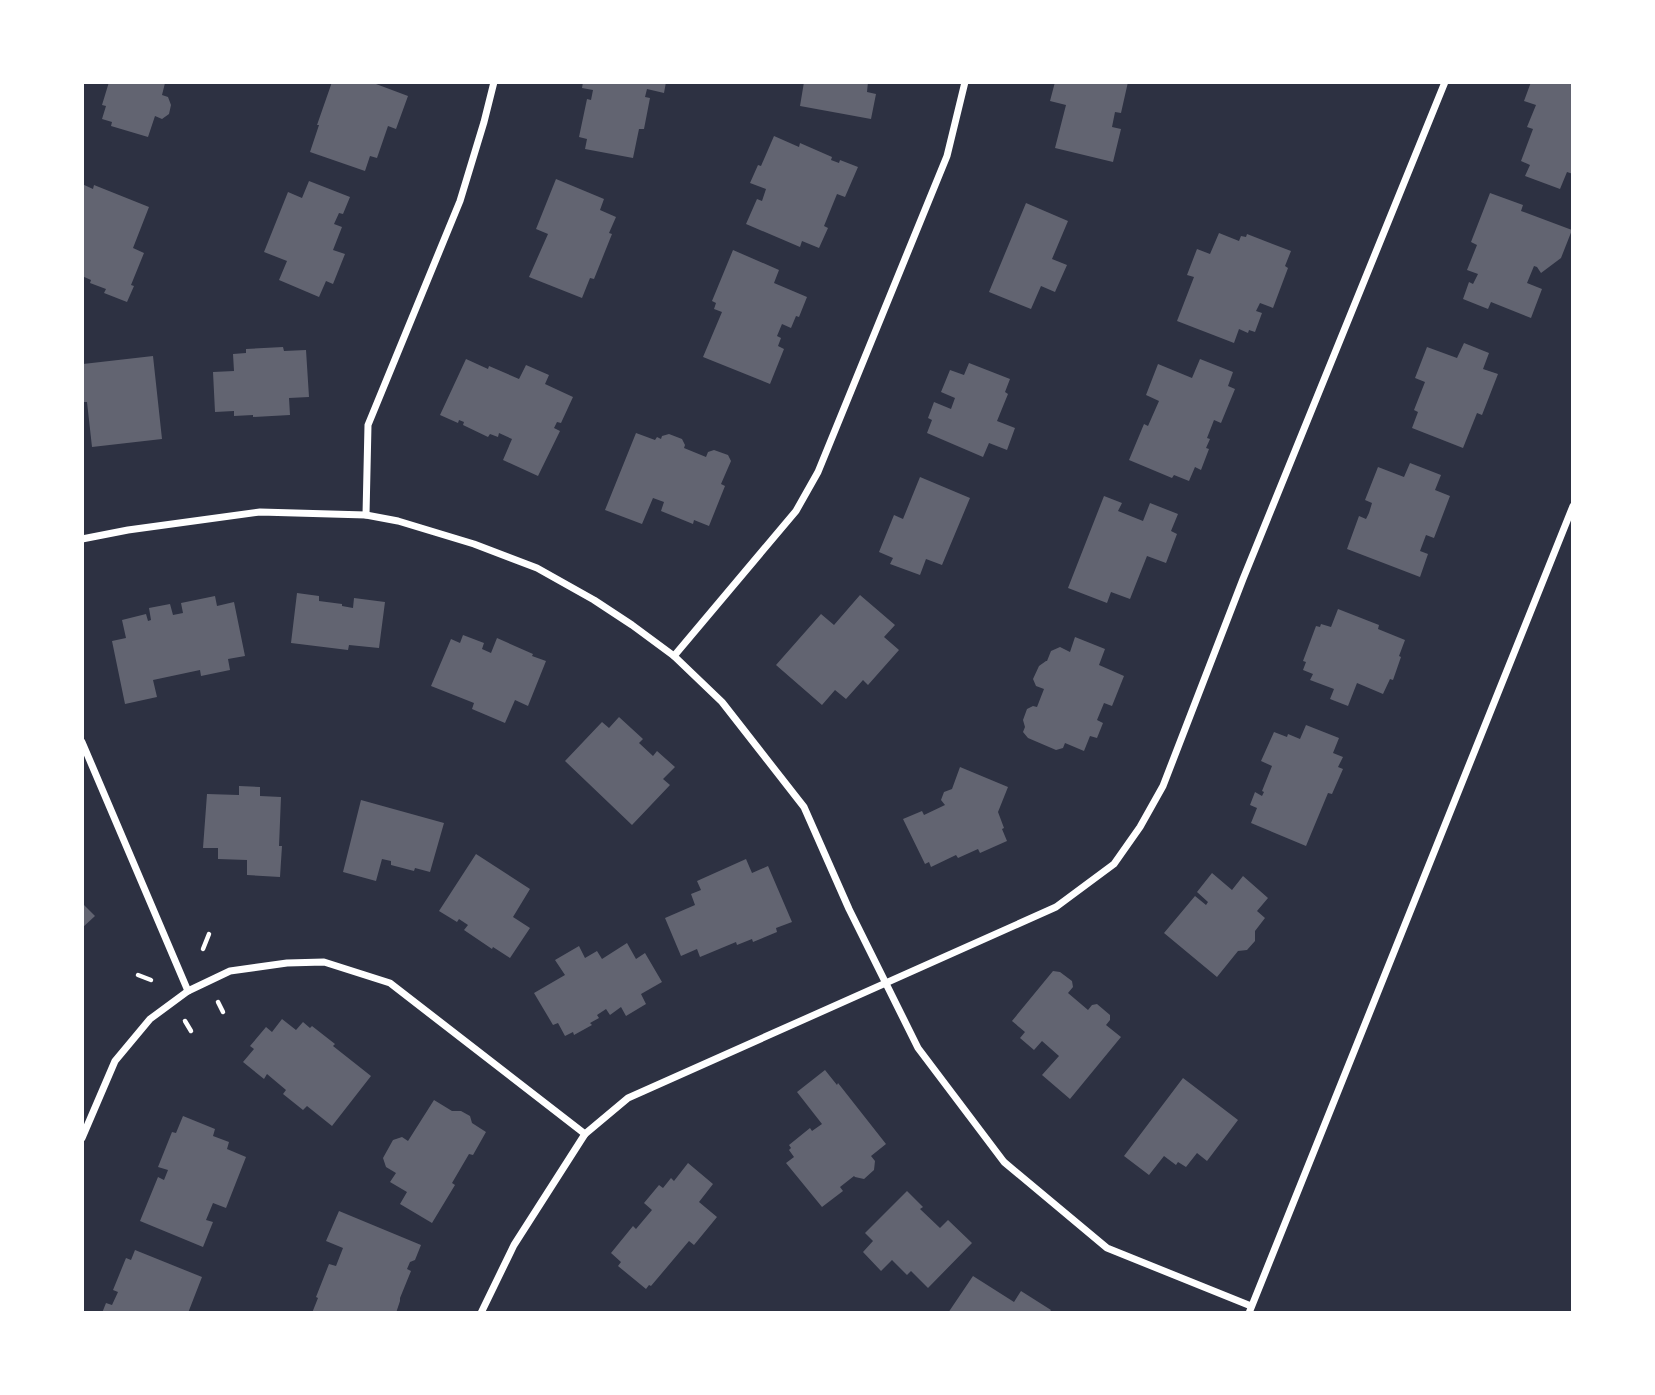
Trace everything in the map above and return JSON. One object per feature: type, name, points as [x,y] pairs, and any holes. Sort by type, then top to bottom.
[{"type":"street","points":[[366,515],[368,425],[460,201],[494,82]]},
{"type":"street","points":[[674,656],[796,511],[818,472],[947,156],[965,82]]},
{"type":"street","points":[[481,1313],[514,1245],[585,1134],[628,1098],[1056,906],[1114,864],[1140,827],[1163,786],[1243,579],[1445,82]]},
{"type":"street","points":[[82,539],[260,512],[366,515],[398,521],[474,544],[537,568],[632,625],[674,656],[722,702],[804,807],[849,909],[918,1048],[1004,1162],[1107,1248],[1250,1310],[1573,506]]},
{"type":"street","points":[[82,742],[188,991]]},
{"type":"street","points":[[82,1138],[115,1061],[150,1018],[188,991],[230,971],[287,963],[324,962],[390,983],[585,1134]]},
{"type":"path","points":[[203,949],[209,934]]},
{"type":"path","points":[[138,975],[151,980]]},
{"type":"path","points":[[218,1002],[223,1012]]},
{"type":"path","points":[[184,1021],[191,1031]]},
{"type":"building","points":[[109,82],[165,83],[162,95],[168,97],[171,105],[169,114],[162,119],[155,116],[148,137],[111,126],[112,122],[102,119],[106,106],[102,105]]},
{"type":"building","points":[[332,82],[377,82],[376,84],[408,96],[396,129],[388,126],[377,158],[370,156],[365,171],[310,152]]},
{"type":"building","points":[[583,82],[666,82],[664,93],[647,89],[645,97],[650,98],[644,129],[639,129],[633,158],[585,149],[587,139],[579,137],[587,99],[591,100],[593,90],[582,88]]},
{"type":"building","points":[[804,82],[868,82],[867,92],[876,94],[871,119],[800,106]]},
{"type":"building","points":[[1055,82],[1128,82],[1121,113],[1115,112],[1112,127],[1121,129],[1113,162],[1055,148],[1066,105],[1050,101]]},
{"type":"building","points":[[1531,82],[1573,82],[1573,174],[1567,172],[1560,189],[1525,176],[1530,165],[1521,161],[1533,129],[1527,127],[1536,105],[1524,101]]},
{"type":"building","points":[[774,136],[799,147],[800,143],[832,157],[831,160],[839,163],[840,160],[858,167],[845,197],[837,194],[824,226],[828,228],[819,248],[802,241],[800,247],[746,224],[757,199],[762,201],[766,189],[750,183]]},
{"type":"building","points":[[556,179],[604,199],[600,210],[616,217],[594,279],[590,278],[582,298],[529,277],[548,234],[536,229]]},
{"type":"building","points":[[309,181],[350,197],[343,214],[339,213],[334,224],[342,227],[333,250],[345,254],[333,284],[326,281],[319,297],[279,280],[287,261],[264,252],[288,192],[302,198]]},
{"type":"building","points":[[82,184],[93,189],[94,185],[149,207],[133,248],[144,253],[127,302],[104,293],[106,289],[90,283],[91,280],[82,276]]},
{"type":"building","points":[[1490,193],[1523,205],[1521,211],[1572,230],[1561,258],[1541,273],[1534,266],[1527,283],[1542,289],[1531,318],[1491,302],[1488,309],[1463,299],[1469,282],[1473,284],[1478,274],[1467,270],[1477,245],[1471,242]]},
{"type":"building","points":[[1026,203],[1068,221],[1052,259],[1067,265],[1055,292],[1041,286],[1031,309],[989,292]]},
{"type":"building","points":[[1219,233],[1239,241],[1241,236],[1246,237],[1247,234],[1291,251],[1285,266],[1288,268],[1273,308],[1260,303],[1256,311],[1262,313],[1255,332],[1249,330],[1248,333],[1239,329],[1234,343],[1177,321],[1194,277],[1187,275],[1197,249],[1210,254]]},
{"type":"building","points":[[733,250],[779,270],[774,283],[807,297],[791,328],[782,324],[777,336],[781,338],[778,346],[784,349],[770,384],[703,357],[722,312],[714,309],[716,303],[712,301]]},
{"type":"building","points":[[1464,343],[1489,353],[1483,369],[1498,374],[1482,415],[1477,413],[1463,448],[1412,428],[1418,412],[1414,410],[1425,382],[1415,378],[1427,347],[1457,358]]},
{"type":"building","points":[[283,347],[284,351],[306,350],[309,397],[289,398],[290,415],[253,417],[234,416],[234,411],[215,412],[213,372],[234,371],[233,354],[246,353],[246,349]]},
{"type":"building","points":[[153,356],[162,439],[92,447],[87,402],[82,402],[83,364]]},
{"type":"building","points":[[466,359],[519,379],[526,365],[549,375],[545,384],[573,397],[561,423],[557,422],[554,428],[560,431],[538,476],[503,460],[512,439],[499,433],[498,437],[490,434],[488,437],[463,425],[464,422],[459,420],[458,423],[440,415]]},
{"type":"building","points":[[1200,359],[1233,372],[1228,386],[1235,389],[1221,423],[1214,420],[1207,438],[1210,439],[1206,448],[1209,449],[1201,470],[1195,467],[1189,481],[1174,475],[1172,478],[1129,460],[1144,424],[1148,426],[1159,401],[1146,395],[1158,364],[1192,378]]},
{"type":"building","points":[[969,363],[1010,379],[1005,392],[1008,394],[997,421],[1015,428],[1007,450],[989,443],[983,457],[927,433],[932,420],[928,418],[934,402],[951,409],[955,398],[941,392],[950,370],[964,375]]},
{"type":"building","points":[[636,433],[655,440],[669,434],[682,439],[684,448],[706,457],[708,452],[714,450],[728,455],[731,461],[721,484],[725,486],[709,526],[694,520],[693,524],[661,511],[664,502],[653,498],[642,524],[605,510]]},
{"type":"building","points":[[1410,463],[1441,475],[1435,490],[1450,496],[1434,538],[1426,535],[1420,551],[1428,554],[1420,577],[1347,549],[1359,516],[1366,519],[1369,513],[1372,503],[1365,500],[1378,467],[1404,477]]},
{"type":"building","points":[[920,477],[970,498],[942,565],[926,559],[920,575],[890,564],[893,558],[879,552],[894,515],[903,519]]},
{"type":"building","points":[[1104,496],[1122,503],[1118,511],[1143,521],[1150,503],[1178,514],[1171,531],[1177,534],[1166,563],[1147,556],[1130,599],[1111,592],[1107,603],[1068,588]]},
{"type":"building","points":[[297,593],[319,596],[319,601],[353,608],[354,598],[385,602],[379,648],[349,645],[348,650],[291,643]]},
{"type":"building","points":[[860,595],[895,625],[884,637],[899,650],[868,685],[863,680],[846,699],[835,690],[822,705],[776,665],[821,614],[834,625]]},
{"type":"building","points":[[215,596],[217,606],[234,602],[245,656],[228,659],[230,670],[201,676],[200,670],[153,680],[157,697],[125,704],[112,641],[126,638],[122,620],[146,614],[148,621],[151,620],[149,608],[170,604],[173,615],[183,613],[181,603]]},
{"type":"building","points":[[1338,609],[1379,625],[1378,629],[1405,640],[1393,680],[1390,679],[1383,694],[1357,683],[1348,706],[1330,699],[1334,689],[1310,680],[1313,674],[1303,670],[1306,662],[1303,661],[1316,626],[1320,627],[1321,624],[1331,627]]},
{"type":"building","points":[[463,635],[484,643],[482,649],[491,653],[497,638],[546,661],[528,706],[515,700],[505,723],[472,709],[474,703],[431,686],[451,639],[460,643]]},
{"type":"building","points":[[1075,637],[1105,649],[1099,665],[1124,676],[1112,706],[1104,703],[1097,720],[1103,723],[1097,738],[1090,736],[1084,751],[1065,743],[1063,748],[1056,750],[1028,738],[1023,732],[1023,720],[1027,709],[1037,707],[1044,689],[1036,686],[1033,679],[1039,666],[1047,661],[1051,651],[1060,647],[1070,652]]},
{"type":"building","points":[[619,717],[643,739],[639,743],[653,756],[657,751],[675,767],[663,779],[670,785],[632,825],[565,761],[602,722],[609,728]]},
{"type":"building","points":[[1306,725],[1339,738],[1333,753],[1343,757],[1338,767],[1343,769],[1332,794],[1328,793],[1306,846],[1251,823],[1257,808],[1250,805],[1255,792],[1262,796],[1264,792],[1262,791],[1272,766],[1261,761],[1274,732],[1300,739]]},
{"type":"building","points":[[960,767],[1008,787],[998,812],[1007,841],[980,853],[978,849],[958,858],[956,855],[931,867],[929,862],[925,864],[903,819],[922,811],[924,815],[945,805],[941,800],[944,792],[952,789]]},
{"type":"building","points":[[239,786],[260,787],[260,796],[281,797],[280,877],[247,875],[247,860],[218,859],[218,848],[203,848],[207,794],[239,795]]},
{"type":"building","points":[[361,800],[444,823],[430,872],[391,865],[391,861],[382,859],[376,881],[343,872]]},
{"type":"building","points":[[476,854],[530,889],[513,917],[530,928],[510,958],[464,930],[468,925],[459,919],[457,922],[439,911]]},
{"type":"building","points":[[746,859],[752,873],[768,866],[792,922],[753,942],[752,939],[737,945],[736,942],[700,957],[697,949],[681,956],[665,918],[695,905],[691,894],[701,890],[697,881]]},
{"type":"building","points":[[1212,873],[1232,890],[1243,876],[1268,898],[1257,911],[1265,918],[1255,931],[1255,941],[1247,950],[1238,951],[1217,977],[1164,933],[1195,896],[1206,905],[1208,902],[1197,892]]},
{"type":"building","points":[[82,903],[95,916],[82,928]]},
{"type":"building","points":[[627,943],[636,959],[645,953],[662,982],[641,994],[646,1004],[626,1016],[621,1007],[610,1015],[606,1009],[597,1015],[599,1018],[590,1023],[592,1025],[574,1035],[573,1032],[565,1036],[558,1023],[553,1025],[534,993],[565,975],[555,960],[579,946],[585,958],[597,951],[602,959]]},
{"type":"building","points":[[1053,971],[1060,972],[1072,981],[1073,987],[1068,993],[1088,1010],[1097,1004],[1110,1015],[1106,1025],[1121,1037],[1070,1099],[1042,1075],[1059,1056],[1042,1041],[1034,1050],[1020,1038],[1025,1032],[1012,1021]]},
{"type":"building","points":[[282,1019],[296,1030],[303,1022],[310,1028],[312,1026],[371,1076],[332,1126],[307,1106],[303,1110],[283,1094],[286,1090],[267,1074],[264,1079],[243,1062],[254,1049],[250,1046],[266,1027],[272,1032]]},
{"type":"building","points":[[825,1070],[886,1144],[871,1156],[875,1161],[874,1170],[864,1179],[854,1176],[840,1187],[843,1191],[822,1207],[786,1163],[794,1157],[789,1145],[810,1128],[812,1131],[822,1124],[797,1092]]},
{"type":"building","points":[[1183,1078],[1238,1120],[1207,1161],[1197,1153],[1186,1167],[1178,1162],[1176,1165],[1164,1156],[1149,1175],[1124,1156]]},
{"type":"building","points":[[434,1100],[452,1111],[461,1111],[470,1116],[472,1123],[486,1132],[473,1155],[469,1154],[452,1183],[455,1185],[432,1223],[400,1204],[407,1192],[390,1182],[396,1173],[386,1167],[383,1158],[393,1140],[402,1137],[408,1141]]},
{"type":"building","points":[[183,1116],[215,1129],[213,1136],[229,1142],[227,1149],[246,1157],[226,1208],[213,1203],[206,1220],[213,1222],[203,1247],[140,1221],[158,1177],[164,1180],[168,1170],[158,1167],[172,1132],[176,1133]]},
{"type":"building","points":[[688,1163],[713,1184],[699,1202],[717,1217],[694,1245],[689,1241],[646,1289],[618,1266],[621,1262],[611,1253],[633,1226],[636,1229],[652,1210],[644,1203],[659,1185],[663,1188],[671,1178],[674,1181]]},
{"type":"building","points":[[907,1191],[923,1207],[920,1209],[940,1228],[948,1220],[972,1243],[928,1288],[911,1271],[907,1275],[892,1260],[881,1271],[863,1252],[873,1241],[865,1233]]},
{"type":"building","points":[[339,1211],[421,1245],[415,1260],[410,1262],[407,1269],[411,1271],[396,1313],[312,1313],[329,1264],[336,1266],[343,1248],[326,1241]]},
{"type":"building","points":[[135,1250],[202,1277],[188,1313],[102,1313],[106,1303],[112,1305],[118,1292],[113,1290],[126,1258],[131,1260]]},
{"type":"building","points":[[973,1276],[1014,1302],[1021,1291],[1051,1310],[1049,1313],[948,1313]]}]
